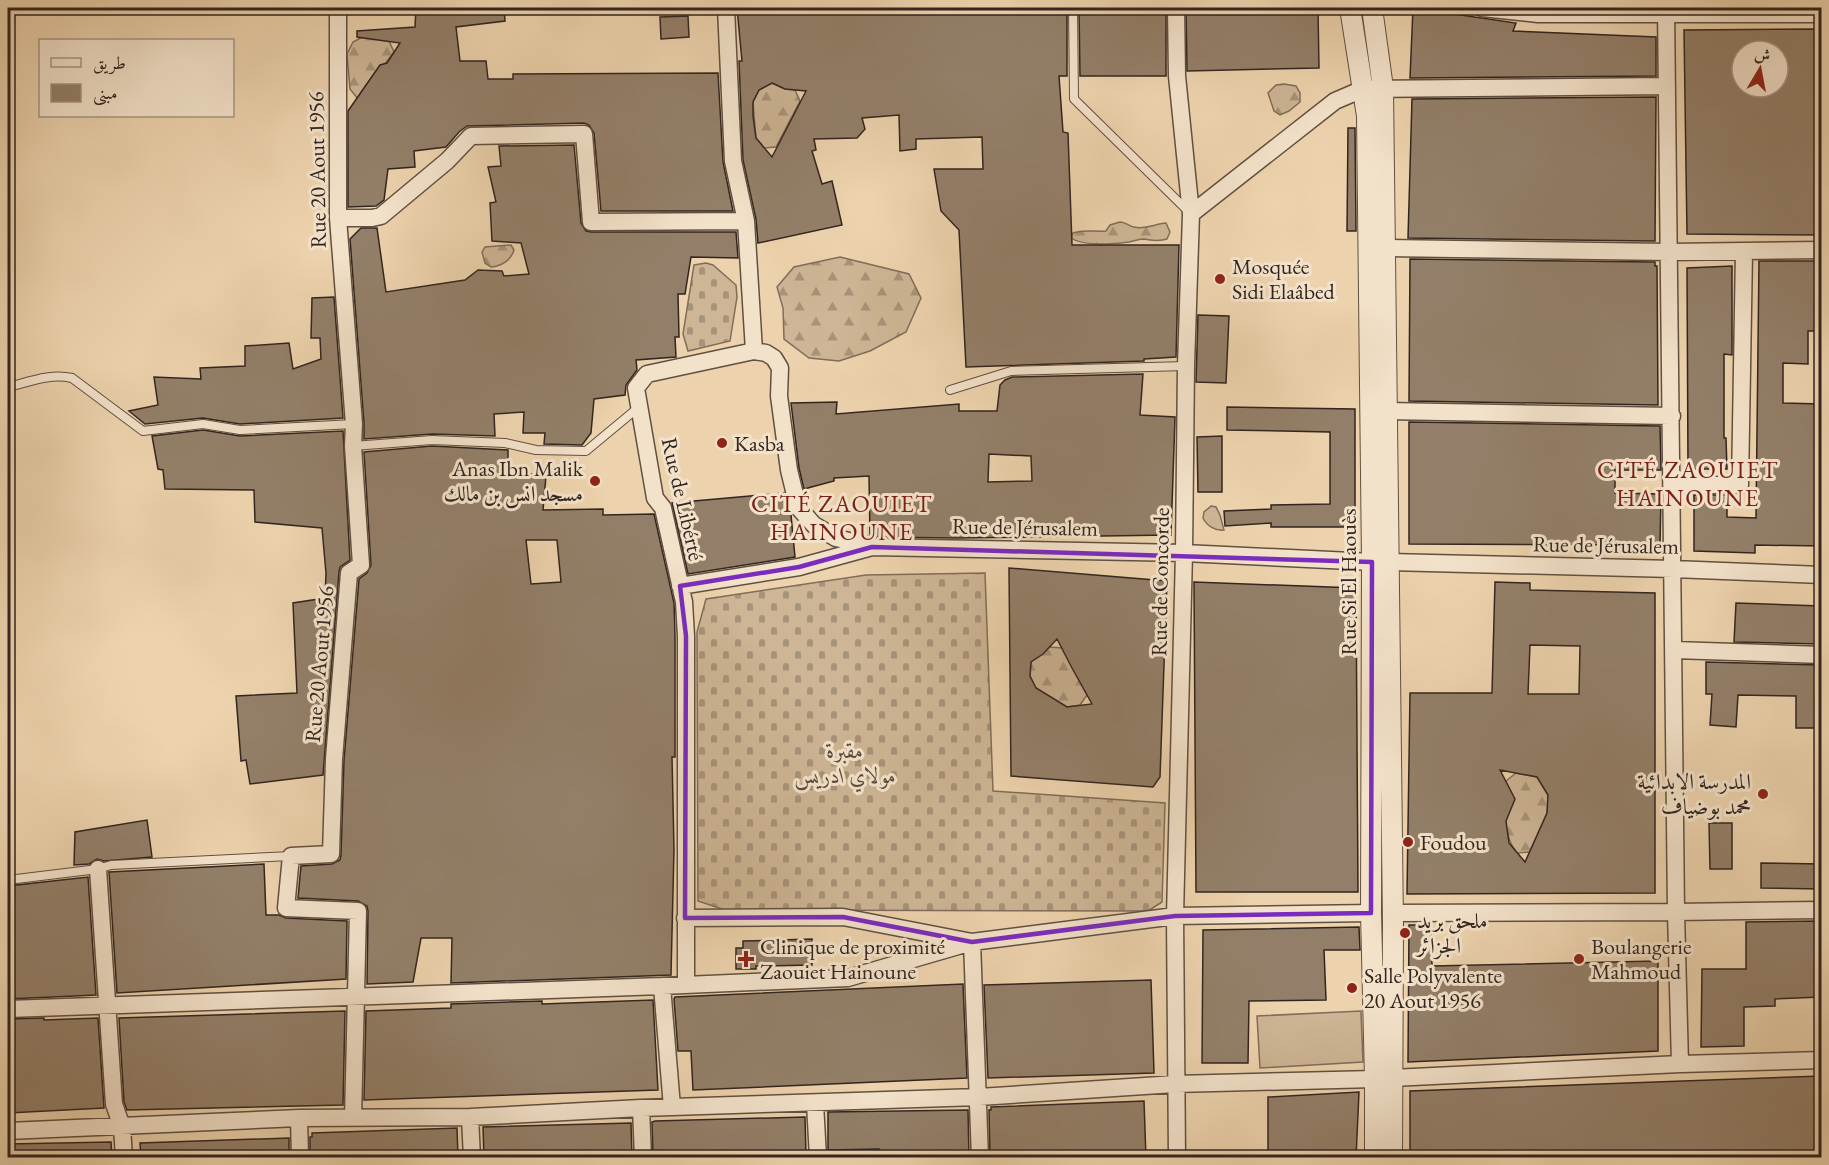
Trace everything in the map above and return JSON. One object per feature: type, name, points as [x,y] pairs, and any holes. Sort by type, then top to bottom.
[{"type":"street","name":"Rue 20 Aout 1956","points":[[291,856],[331,854],[334,759],[350,573],[361,565],[353,446],[354,424],[338,218],[339,8]]},
{"type":"street","points":[[726,8],[733,161],[746,221],[754,351],[766,353],[774,358],[780,368],[779,396],[789,470],[798,507],[814,525],[836,538],[872,547]]},
{"type":"street","name":"Rue de Concorde","points":[[1176,8],[1177,76],[1191,214],[1175,916],[1177,1158]]},
{"type":"street","name":"Rue Si El Haouès","points":[[1350,8],[1367,117],[1393,913],[1384,1078],[1375,1158]]},
{"type":"street","name":"Rue Si El Haouès","points":[[1372,8],[1383,88],[1386,411],[1371,913],[1392,1158]]},
{"type":"street","points":[[1482,8],[1538,14],[1666,11],[1821,14]]},
{"type":"street","points":[[1666,11],[1676,912],[1680,1064]]},
{"type":"street","points":[[1191,214],[1335,101],[1363,89],[1667,86]]},
{"type":"street","points":[[338,218],[381,216],[447,161],[471,136],[584,134],[591,222],[746,221]]},
{"type":"street","points":[[1386,248],[1670,252],[1821,250]]},
{"type":"street","points":[[1672,485],[1740,485],[1744,251]]},
{"type":"street","name":"Rue de Libérté","points":[[686,984],[686,636],[684,602],[663,508],[655,498],[636,388],[647,374],[754,351]]},
{"type":"street","points":[[1386,411],[1671,416]]},
{"type":"street","name":"Rue de Jérusalem","points":[[680,586],[800,567],[872,547],[1184,553],[1381,562],[1821,575]]},
{"type":"street","points":[[1674,650],[1821,655]]},
{"type":"street","points":[[291,856],[286,908],[357,911],[352,1118]]},
{"type":"street","points":[[98,869],[114,1104],[122,1127],[124,1158]]},
{"type":"street","points":[[8,1010],[662,987],[686,984],[848,978],[972,942],[1175,916],[1821,910]]},
{"type":"street","points":[[685,918],[843,917],[972,942]]},
{"type":"street","points":[[972,942],[980,1158]]},
{"type":"street","points":[[662,987],[672,1107]]},
{"type":"street","points":[[8,1131],[298,1118],[470,1117],[641,1108],[979,1097],[1175,1084],[1821,1060]]},
{"type":"street","points":[[815,1103],[818,1158]]},
{"type":"street","points":[[641,1108],[643,1158]]},
{"type":"street","points":[[470,1117],[472,1158]]},
{"type":"street","points":[[298,1118],[300,1158]]},
{"type":"lane","points":[[1073,8],[1074,99],[1191,214]]},
{"type":"lane","points":[[950,390],[1011,371],[1186,366]]},
{"type":"lane","points":[[8,387],[45,378],[62,376],[72,378],[143,431],[203,424],[240,430],[354,424]]},
{"type":"lane","points":[[353,446],[432,440],[505,442],[536,450],[586,451],[639,407]]},
{"type":"lane","points":[[8,879],[98,869],[111,865],[291,856]]},
{"type":"highlighted area","points":[[872,547],[1372,562],[1371,913],[1175,916],[972,942],[843,917],[685,918],[686,636],[680,586],[799,567]]},
{"type":"green space","points":[[366,35],[389,41],[394,52],[358,99],[350,89],[347,54],[353,42]]},
{"type":"green space","points":[[772,83],[785,89],[795,90],[800,101],[776,147],[764,148],[756,138],[753,102],[759,90]]},
{"type":"green space","points":[[1276,85],[1296,86],[1300,93],[1300,102],[1280,115],[1274,111],[1268,93]]},
{"type":"green space","points":[[1120,222],[1138,228],[1166,223],[1170,232],[1164,240],[1141,239],[1107,244],[1083,243],[1071,238],[1073,233],[1077,232],[1106,231],[1110,225]]},
{"type":"green space","points":[[511,245],[514,250],[506,262],[491,267],[485,263],[482,252],[485,247]]},
{"type":"green space","points":[[840,257],[909,274],[921,298],[906,332],[870,351],[839,361],[809,358],[784,339],[783,308],[777,287],[794,267]]},
{"type":"green space","points":[[706,263],[713,265],[736,285],[737,297],[730,341],[688,351],[683,334],[694,265]]},
{"type":"green space","points":[[1211,506],[1216,507],[1224,530],[1217,530],[1203,518],[1204,512]]},
{"type":"green space","name":"مقبرة مولاي ادريس","points":[[985,573],[993,791],[1165,803],[1162,902],[1148,911],[725,910],[698,901],[697,632],[706,599],[866,575]]},
{"type":"green space","points":[[1050,647],[1062,648],[1087,695],[1080,705],[1067,707],[1036,688],[1030,676],[1031,662]]},
{"type":"green space","points":[[1516,773],[1537,777],[1548,795],[1547,813],[1530,852],[1517,853],[1506,828],[1506,781]]},
{"type":"green space","points":[[1361,1011],[1363,1062],[1260,1068],[1257,1016]]},
{"type":"building","points":[[416,8],[504,8],[505,21],[456,27],[460,61],[486,61],[488,79],[513,79],[513,74],[718,73],[723,162],[733,211],[601,211],[594,133],[589,125],[584,123],[467,126],[446,147],[414,151],[415,167],[388,169],[384,200],[376,206],[348,207],[348,111],[380,65],[387,63],[400,43],[357,37],[357,31],[415,27]]},
{"type":"building","points":[[737,8],[1067,8],[1067,76],[1059,76],[1063,132],[1068,133],[1072,245],[1179,245],[1176,357],[1144,359],[1144,361],[966,367],[959,230],[941,211],[934,169],[983,169],[982,137],[916,139],[916,149],[900,151],[899,115],[862,118],[865,129],[857,138],[814,139],[816,150],[812,151],[822,184],[832,181],[842,225],[758,243],[756,219],[743,160],[739,61],[742,61]],"holes":[[[772,83],[785,89],[806,91],[772,157],[756,138],[753,102],[759,90]]]},
{"type":"building","points":[[1079,8],[1166,8],[1166,76],[1080,76]]},
{"type":"building","points":[[1186,8],[1318,8],[1319,68],[1187,71]]},
{"type":"building","points":[[1413,8],[1516,23],[1513,31],[1656,37],[1656,76],[1410,78]]},
{"type":"building","points":[[688,16],[689,37],[661,39],[660,17]]},
{"type":"building","points":[[1821,29],[1821,235],[1687,234],[1684,30]]},
{"type":"building","points":[[1656,97],[1655,241],[1408,238],[1412,99]]},
{"type":"building","points":[[1348,128],[1355,128],[1356,231],[1347,231]]},
{"type":"building","points":[[574,145],[581,223],[586,231],[736,232],[738,258],[691,257],[685,294],[678,294],[679,337],[675,337],[676,357],[636,360],[637,370],[626,385],[625,395],[594,399],[591,433],[582,445],[544,444],[545,433],[523,433],[524,412],[494,414],[495,436],[432,434],[364,439],[350,239],[361,228],[377,228],[386,292],[465,280],[478,270],[502,271],[504,276],[529,274],[521,243],[492,241],[490,203],[496,202],[488,167],[501,166],[499,146]]},
{"type":"building","points":[[1410,259],[1655,262],[1657,266],[1658,405],[1409,401]]},
{"type":"building","points":[[1759,261],[1821,261],[1821,331],[1808,331],[1808,364],[1783,363],[1783,403],[1821,404],[1821,546],[1755,545],[1755,553],[1694,551],[1694,495],[1727,495],[1727,517],[1756,518]]},
{"type":"building","points":[[1732,266],[1732,355],[1724,354],[1724,438],[1726,438],[1727,469],[1688,469],[1687,268]]},
{"type":"building","points":[[334,297],[343,418],[240,424],[203,418],[145,424],[129,411],[158,405],[154,377],[201,379],[200,368],[245,366],[245,346],[289,343],[293,369],[321,359],[320,338],[311,338],[312,298]]},
{"type":"building","points":[[1198,315],[1229,316],[1226,383],[1196,382]]},
{"type":"building","points":[[1143,374],[1140,415],[1175,417],[1171,535],[875,537],[870,535],[869,476],[834,478],[834,481],[804,489],[799,468],[791,403],[837,402],[836,414],[959,404],[959,411],[997,411],[1000,385],[1012,377]],"holes":[[[989,454],[1031,456],[1032,481],[988,482]]]},
{"type":"building","points":[[1227,407],[1355,409],[1355,527],[1271,527],[1271,523],[1225,526],[1224,511],[1271,509],[1271,505],[1330,504],[1330,432],[1227,430]]},
{"type":"building","points":[[1409,422],[1660,426],[1661,470],[1615,470],[1615,493],[1661,494],[1660,545],[1409,544]]},
{"type":"building","points":[[203,430],[240,436],[343,431],[350,560],[340,567],[339,572],[323,775],[250,784],[246,760],[241,761],[236,696],[297,693],[293,603],[325,598],[326,573],[322,528],[255,522],[254,490],[165,489],[163,470],[158,469],[152,436]]},
{"type":"building","points":[[1222,436],[1222,492],[1198,492],[1197,437]]},
{"type":"building","points":[[432,446],[508,450],[508,471],[546,476],[543,510],[603,509],[603,515],[654,514],[674,603],[675,757],[672,757],[674,849],[671,975],[451,983],[452,938],[421,938],[413,982],[367,984],[367,906],[358,901],[298,898],[301,866],[332,864],[340,860],[341,855],[344,760],[359,579],[367,573],[371,565],[364,452]],"holes":[[[526,540],[557,540],[561,582],[531,584]]]},
{"type":"building","points":[[784,493],[791,515],[795,557],[688,574],[672,503]]},
{"type":"building","points":[[1009,568],[1167,581],[1160,777],[1153,787],[1011,776]],"holes":[[[1057,639],[1092,704],[1067,707],[1036,688],[1030,676],[1031,662],[1043,654]]]},
{"type":"building","points":[[1194,582],[1356,588],[1358,892],[1196,892]]},
{"type":"building","points":[[1495,582],[1530,583],[1530,590],[1655,593],[1655,893],[1407,894],[1410,693],[1492,693]],"holes":[[[1530,645],[1580,646],[1579,694],[1528,694]],[[1500,770],[1537,777],[1548,795],[1547,813],[1525,862],[1509,843],[1506,821],[1515,799]]]},
{"type":"building","points":[[1736,603],[1821,606],[1821,644],[1734,642]]},
{"type":"building","points":[[1706,662],[1821,665],[1821,728],[1796,728],[1796,696],[1738,695],[1736,727],[1710,725],[1712,694],[1706,694]]},
{"type":"building","points":[[147,820],[152,857],[104,861],[97,859],[89,864],[74,865],[75,832]]},
{"type":"building","points":[[1709,823],[1732,823],[1732,869],[1710,869]]},
{"type":"building","points":[[1761,863],[1821,864],[1821,889],[1761,888]]},
{"type":"building","points":[[264,864],[266,915],[347,921],[346,979],[117,993],[109,872]]},
{"type":"building","points":[[88,877],[96,995],[8,999],[8,886]]},
{"type":"building","points":[[1821,921],[1821,997],[1775,999],[1775,1006],[1744,1007],[1744,1046],[1701,1047],[1702,969],[1746,969],[1746,922]]},
{"type":"building","points":[[1409,925],[1431,925],[1432,966],[1658,961],[1658,1051],[1408,1062]]},
{"type":"building","points":[[1359,927],[1360,950],[1324,950],[1326,1000],[1249,1001],[1248,1063],[1202,1063],[1203,930]]},
{"type":"building","points":[[812,939],[812,965],[756,966],[756,969],[736,969],[736,948],[743,948],[743,941]]},
{"type":"building","points":[[1151,980],[1154,1073],[988,1078],[984,985]]},
{"type":"building","points":[[963,984],[967,1078],[693,1090],[691,1051],[678,1051],[675,997]]},
{"type":"building","points":[[653,1000],[658,1090],[364,1100],[366,1011],[451,1008],[451,1004],[542,1001],[542,1004]]},
{"type":"building","points":[[345,1011],[343,1105],[127,1110],[124,1102],[119,1018]]},
{"type":"building","points":[[44,1018],[44,1020],[98,1018],[104,1108],[8,1113],[8,1019]]},
{"type":"building","points":[[1821,1076],[1821,1158],[1410,1158],[1410,1091]]},
{"type":"building","points":[[1359,1092],[1356,1158],[1268,1158],[1268,1097]]},
{"type":"building","points":[[1144,1101],[1146,1158],[990,1158],[989,1110],[991,1107]]},
{"type":"building","points":[[968,1110],[969,1158],[879,1158],[879,1149],[828,1150],[828,1112]]},
{"type":"building","points":[[805,1117],[806,1156],[653,1158],[652,1122],[655,1121]]},
{"type":"building","points":[[631,1123],[632,1158],[484,1158],[483,1127]]},
{"type":"building","points":[[457,1128],[458,1158],[310,1158],[312,1133]]},
{"type":"building","points":[[289,1138],[289,1158],[141,1158],[140,1143]]},
{"type":"building","points":[[111,1142],[112,1158],[8,1158],[8,1144]]},
{"type":"place","name":"Mosquée Sidi Elaâbed","points":[[1220,279]]},
{"type":"place","name":"Kasba","points":[[722,443]]},
{"type":"place","name":"Anas Ibn Malik مسجد انس بن مالك","points":[[595,481]]},
{"type":"place","name":"المدرسة الابدائية محمد بوضياف","points":[[1763,794]]},
{"type":"place","name":"Foudou","points":[[1408,842]]},
{"type":"place","name":"ملحق بريد الجزائر","points":[[1405,933]]},
{"type":"place","name":"Clinique de proximité Zaouiet Hainoune","points":[[746,959]]},
{"type":"place","name":"Boulangerie Mahmoud","points":[[1579,959]]},
{"type":"place","name":"Salle Polyvalente 20 Aout 1956","points":[[1352,988]]},
{"type":"district","name":"CITÉ ZAOUIET HAINOUNE","points":[[1688,483]]},
{"type":"district","name":"CITÉ ZAOUIET HAINOUNE","points":[[842,517]]}]
